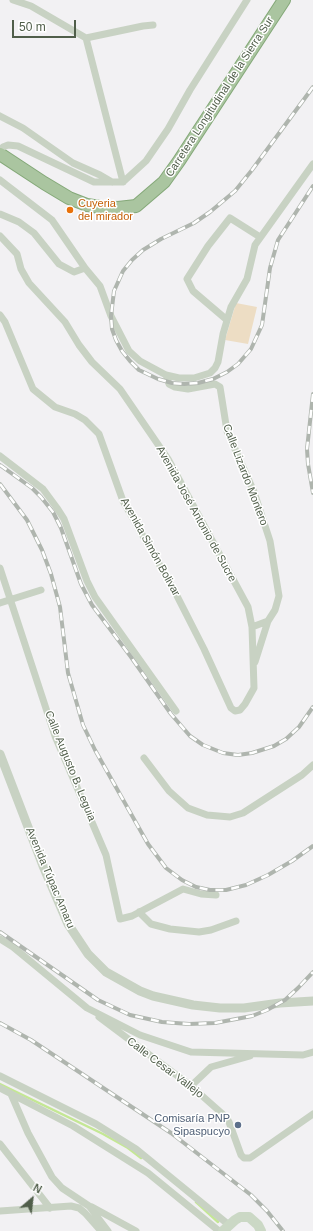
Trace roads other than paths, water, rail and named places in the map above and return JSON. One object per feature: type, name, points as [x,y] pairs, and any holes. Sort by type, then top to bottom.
[{"type":"highway","name":"Carretera Longitudinal de la Sierra Sur","points":[[0,153],[69,198],[87,205],[118,208],[136,206],[164,182],[284,0]]},
{"type":"main road","points":[[229,1229],[240,1217],[248,1217],[258,1225],[261,1231]]},
{"type":"street","points":[[13,0],[30,6],[86,38],[153,25]]},
{"type":"street","points":[[0,153],[3,147],[8,145],[18,146],[94,182],[123,182],[146,161],[168,129],[190,90],[247,0]]},
{"type":"street","points":[[86,38],[123,182]]},
{"type":"street","points":[[0,116],[23,128],[73,163],[112,182]]},
{"type":"street","points":[[0,180],[52,220],[85,268],[100,286],[111,316],[129,351],[140,361],[166,375],[179,378],[194,378],[213,370],[218,362],[232,304],[247,279],[253,253],[260,237],[313,164]]},
{"type":"street","points":[[0,214],[19,222],[34,233],[59,264],[74,272],[85,268]]},
{"type":"street","points":[[227,320],[193,291],[187,279],[208,246],[230,218],[260,237]]},
{"type":"street","name":"Avenida José Antonio de Sucre","points":[[0,236],[17,254],[21,269],[29,283],[65,322],[92,362],[120,389],[168,459],[248,607],[252,627],[254,688],[240,710]]},
{"type":"street","name":"Avenida Simón Bolivar","points":[[0,315],[5,322],[33,389],[55,407],[75,414],[85,420],[99,434],[124,501],[174,590],[201,642],[231,708],[235,711],[240,710]]},
{"type":"street","name":"Calle Lizardo Montero","points":[[166,375],[169,384],[175,387],[188,388],[215,384],[219,385],[221,388],[222,406],[227,431],[254,492],[270,541],[279,596],[275,610],[268,621],[253,668]]},
{"type":"street","points":[[0,456],[39,486],[57,508],[64,519],[87,582],[95,597],[176,711]]},
{"type":"street","name":"Calle Augusto B. Leguia","points":[[0,568],[55,736],[106,855],[120,919],[132,916],[139,912]]},
{"type":"street","points":[[0,603],[41,590]]},
{"type":"street","points":[[252,627],[268,621]]},
{"type":"street","name":"Avenida Túpac Amaru","points":[[0,754],[68,924],[88,954],[106,972],[126,984],[153,996],[180,1003],[207,1007],[244,1008],[280,1003],[313,1001]]},
{"type":"street","points":[[144,758],[170,791],[188,808],[207,815],[230,817],[244,813],[302,775],[313,765]]},
{"type":"street","points":[[216,895],[202,894],[183,889],[139,912],[151,924],[170,929],[199,932],[211,930],[236,921]]},
{"type":"street","points":[[0,939],[87,1008],[140,1035],[191,1052],[303,1055],[313,1052]]},
{"type":"street","name":"Calle Cesar Vallejo","points":[[87,1008],[117,1032],[192,1086],[228,1120],[241,1155],[244,1158],[250,1158],[313,1114]]},
{"type":"street","points":[[192,1086],[211,1067],[257,1054]]},
{"type":"street","points":[[0,1076],[96,1124],[136,1149],[229,1229]]},
{"type":"street","points":[[0,1088],[73,1126],[148,1173],[219,1231]]},
{"type":"street","points":[[11,1094],[28,1133],[52,1177],[62,1188],[89,1206],[136,1231]]},
{"type":"street","points":[[0,1144],[50,1208]]},
{"type":"street","points":[[0,1211],[71,1206],[79,1208],[101,1231]]},
{"type":"street","points":[[89,1206],[108,1231]]},
{"type":"waterway","points":[[0,1084],[103,1134],[128,1148],[141,1158]]},
{"type":"waterway","points":[[196,1202],[218,1222]]},
{"type":"railway","points":[[313,87],[235,191],[194,223],[161,239],[143,250],[123,271],[114,291],[111,316],[112,329],[122,351],[139,370],[158,379],[172,383],[184,384],[198,383],[213,379],[227,372],[238,364],[251,349],[262,325],[270,268],[278,240],[313,186]]},
{"type":"railway","points":[[313,394],[307,449],[313,493]]},
{"type":"railway","points":[[0,465],[32,488],[53,512],[61,528],[81,584],[92,605],[171,714],[190,736],[203,745],[223,753],[238,755],[252,753],[274,746],[286,739],[299,727],[313,707]]},
{"type":"railway","points":[[0,484],[27,520],[42,550],[51,574],[60,607],[68,673],[83,725],[95,750],[148,844],[166,868],[182,880],[196,887],[210,890],[226,890],[246,885],[268,875],[292,861],[313,846]]},
{"type":"railway","points":[[0,932],[98,1000],[130,1015],[162,1022],[189,1024],[215,1023],[252,1016],[285,1000],[313,972]]},
{"type":"railway","points":[[0,1023],[31,1040],[171,1133],[251,1195],[267,1211],[283,1231]]},
{"type":"place","name":"Cuyeria del mirador","points":[[70,210]]},
{"type":"place","name":"Comisaría PNP Sipaspucyo","points":[[238,1125]]}]
